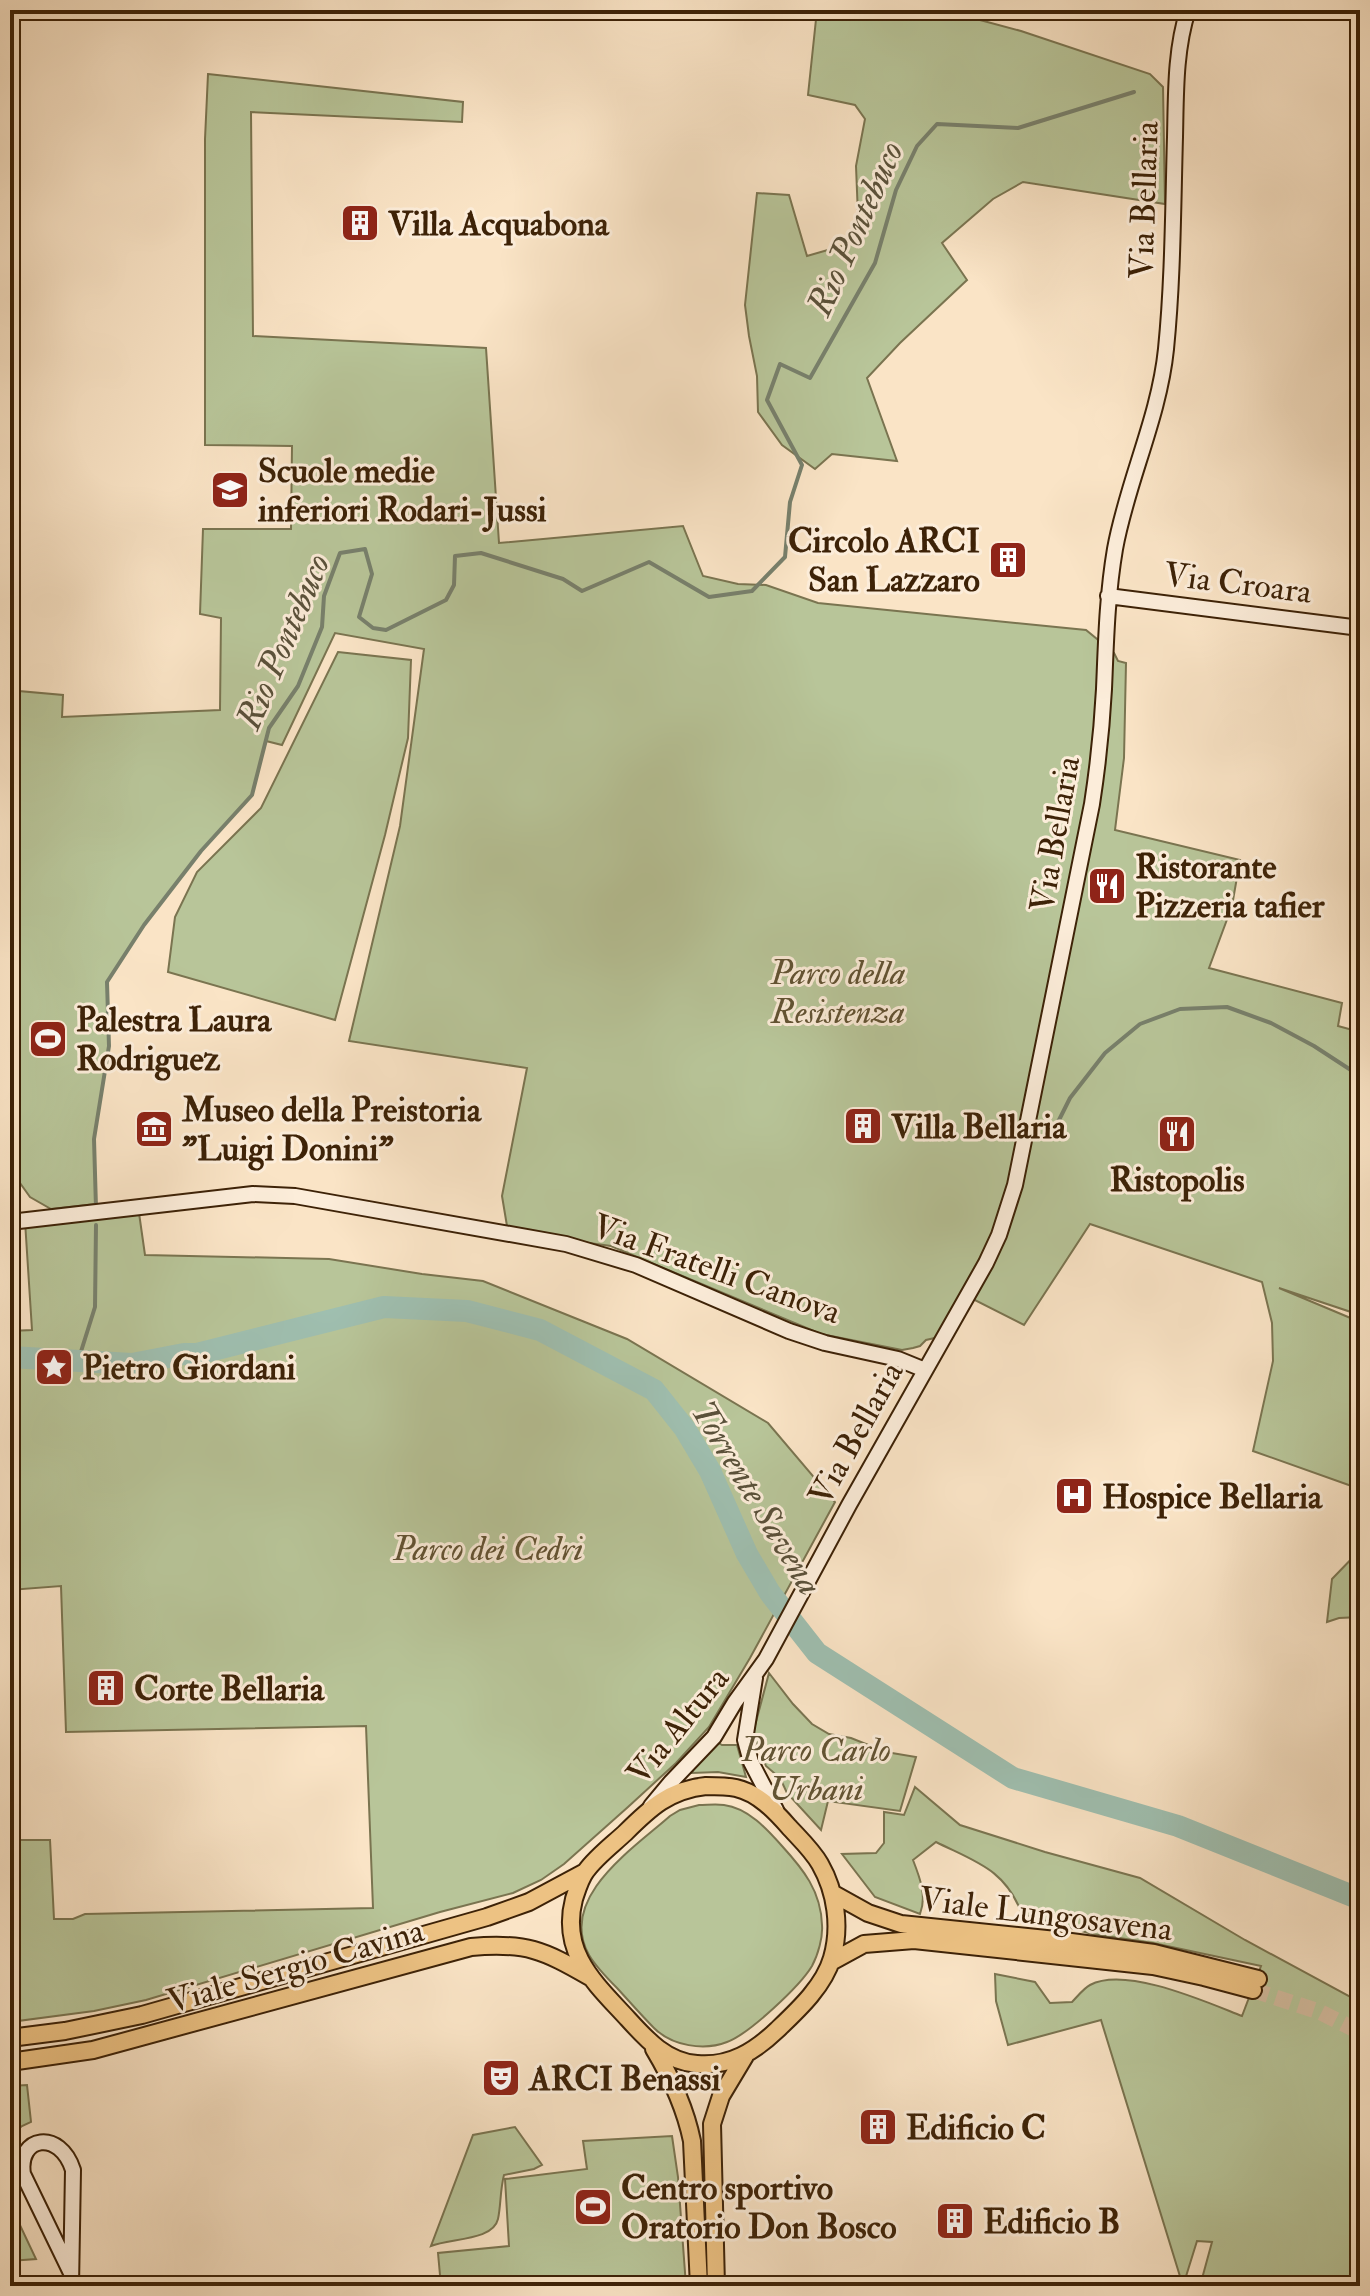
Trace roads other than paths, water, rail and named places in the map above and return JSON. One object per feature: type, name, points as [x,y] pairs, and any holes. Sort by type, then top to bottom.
[{"type":"main road","points":[[651,2045],[683,2062],[697,2064],[728,2062],[745,2056],[758,2048],[811,1995],[831,1962],[836,1932],[835,1909],[821,1866],[778,1814],[746,1791],[723,1786],[688,1788],[668,1796],[645,1813],[586,1871],[577,1889],[570,1924],[574,1945],[591,1978],[651,2045],[679,2094],[688,2119],[692,2141],[699,2286]]},
{"type":"main road","name":"Viale Sergio Cavina","points":[[10,2038],[65,2031],[142,2015],[487,1917],[529,1902],[586,1871]]},
{"type":"main road","name":"Viale Lungosavena","points":[[831,1962],[864,1944],[914,1940],[1153,1966],[1255,1984],[1154,1953],[901,1924],[868,1913],[832,1893]]},
{"type":"main road","name":"Viale Sergio Cavina","points":[[10,2062],[93,2050],[471,1947],[504,1944],[535,1949],[591,1978]]},
{"type":"main road","points":[[716,2286],[712,2124],[721,2096],[745,2056]]},
{"type":"street","name":"Via Bellaria","points":[[789,1616],[986,1263],[999,1235],[1023,1150],[1092,804],[1100,746],[1108,596],[1119,526],[1157,402],[1165,362],[1177,83],[1188,10]]},
{"type":"street","name":"Via Croara","points":[[1108,596],[1360,628]]},
{"type":"street","name":"Via Fratelli Canova","points":[[10,1222],[253,1194],[295,1196],[566,1244],[636,1265],[789,1331],[825,1343],[898,1359],[925,1370]]},
{"type":"street","name":"Via Altura","points":[[645,1813],[714,1737],[766,1659],[789,1616]]},
{"type":"street","name":"Via Altura","points":[[755,1675],[745,1740],[751,1762],[778,1814]]},
{"type":"street","points":[[39,2143],[53,2143],[62,2148],[73,2170],[71,2279],[23,2174],[24,2155],[39,2143]]},
{"type":"waterway","name":"Rio Pontebuco","points":[[96,1208],[94,1139],[109,1046],[107,982],[144,925],[201,851],[252,795],[269,728],[298,686],[322,627],[324,596],[340,553],[365,549],[372,574],[359,617],[373,628],[386,630],[446,600],[454,585],[455,556],[481,553],[563,579],[582,591],[649,562],[709,597],[752,591],[785,557],[790,502],[802,465],[767,400],[780,364],[810,378],[875,263],[896,190],[917,146],[937,124],[1018,128],[1134,92]]},
{"type":"waterway","points":[[1052,1134],[1070,1098],[1105,1053],[1140,1024],[1180,1009],[1227,1007],[1271,1023],[1360,1076]]},
{"type":"waterway","name":"Rio Pontebuco","points":[[78,1361],[95,1307],[96,1225]]},
{"type":"waterway","name":"Torrente Savena","points":[[10,1357],[132,1364],[197,1354],[384,1307],[467,1311],[540,1330],[654,1390],[685,1429],[710,1471],[747,1554],[770,1593],[817,1653],[1013,1778],[1178,1826],[1360,1899]]},
{"type":"tunnel","points":[[1253,1990],[1320,2012],[1360,2032]]},
{"type":"place","name":"Villa Acquabona","points":[[360,223]]},
{"type":"place","name":"Scuole medie inferiori Rodari-Jussi","points":[[230,490]]},
{"type":"place","name":"Circolo ARCI San Lazzaro","points":[[1008,560]]},
{"type":"place","name":"Ristorante Pizzeria tafier","points":[[1107,886]]},
{"type":"place","name":"Palestra Laura Rodriguez","points":[[48,1039]]},
{"type":"place","name":"Villa Bellaria","points":[[863,1126]]},
{"type":"place","name":"Museo della Preistoria \"Luigi Donini\"","points":[[154,1129]]},
{"type":"place","name":"Ristopolis","points":[[1177,1134]]},
{"type":"place","name":"Pietro Giordani","points":[[54,1367]]},
{"type":"place","name":"Hospice Bellaria","points":[[1074,1496]]},
{"type":"place","name":"Corte Bellaria","points":[[106,1688]]},
{"type":"place","name":"ARCI Benassi","points":[[501,2078]]},
{"type":"place","name":"Edificio C","points":[[878,2127]]},
{"type":"place","name":"Centro sportivo Oratorio Don Bosco","points":[[593,2207]]},
{"type":"place","name":"Edificio B","points":[[955,2221]]},
{"type":"park label","name":"Parco della Resistenza","points":[[838,992]]},
{"type":"park label","name":"Parco dei Cedri","points":[[488,1548]]},
{"type":"park label","name":"Parco Carlo Urbani","points":[[816,1768]]}]
